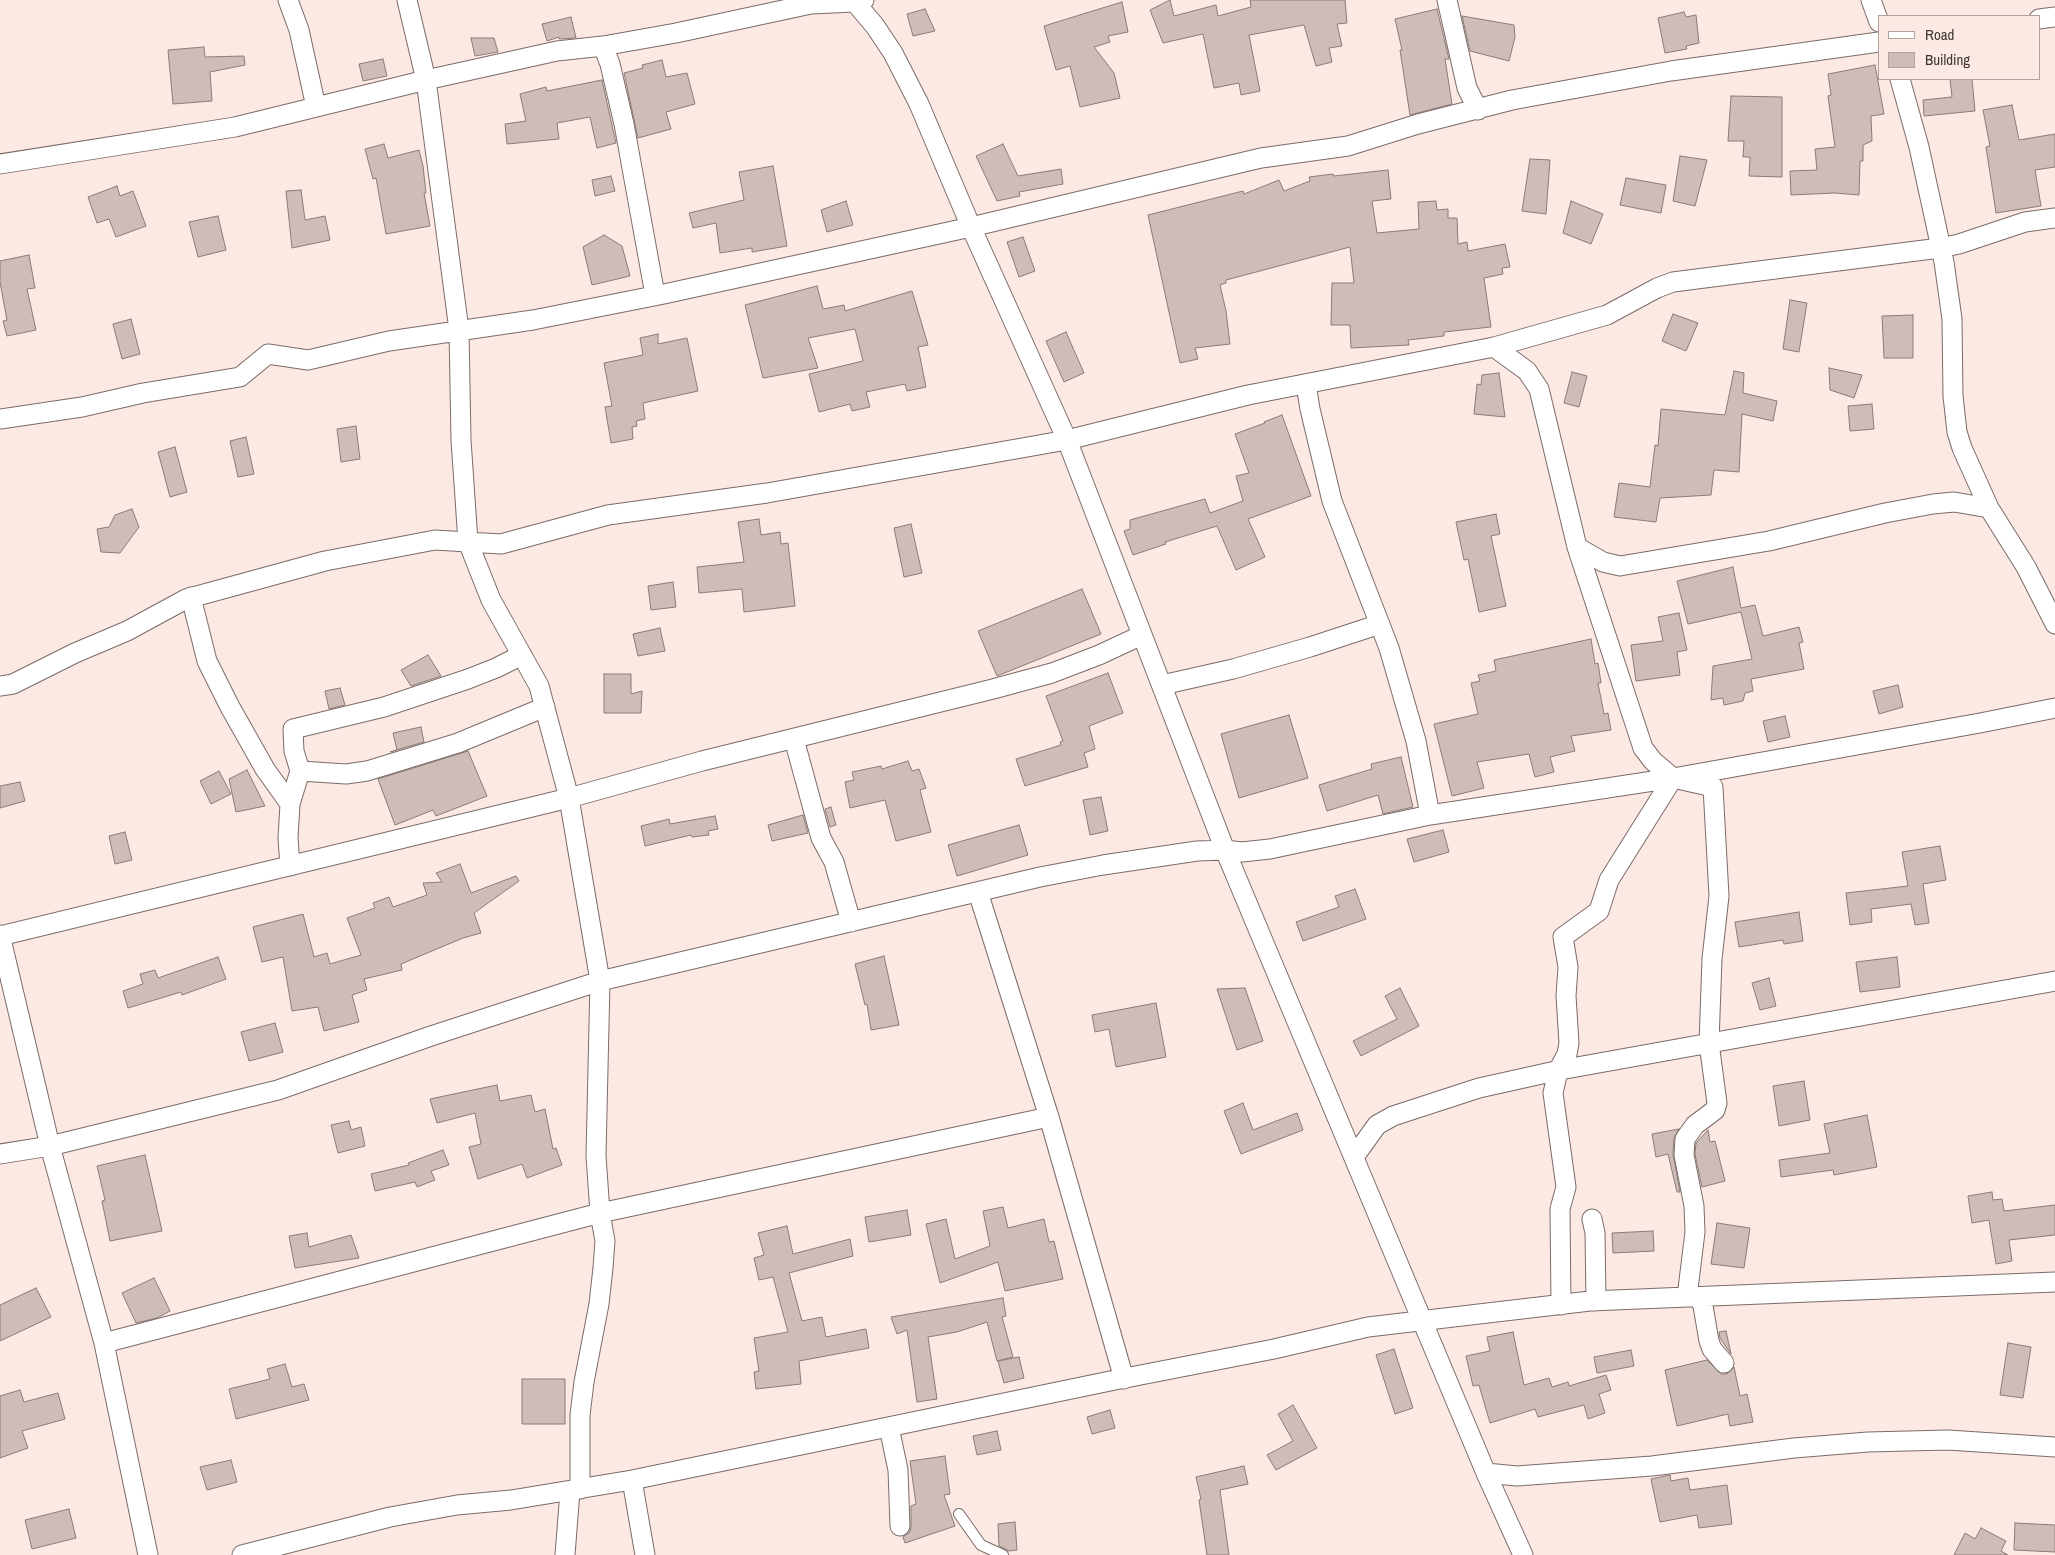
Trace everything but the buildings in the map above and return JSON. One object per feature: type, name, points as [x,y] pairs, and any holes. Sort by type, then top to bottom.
[{"type":"street","points":[[288,0],[299,30],[316,107]]},
{"type":"street","points":[[407,0],[426,80],[459,330],[462,440],[468,542],[491,600],[539,686],[569,798],[600,981],[596,1156],[604,1241],[604,1268],[584,1382],[575,1490],[565,1555]]},
{"type":"street","points":[[760,16],[770,0]]},
{"type":"street","points":[[1448,0],[1467,88],[1478,110]]},
{"type":"street","points":[[1871,0],[1878,19]]},
{"type":"street","points":[[0,164],[236,127],[426,80],[557,51],[603,46],[760,16],[820,2],[858,1],[893,53],[919,104],[971,227],[1067,440],[1225,850],[1486,1473],[1523,1555]]},
{"type":"street","points":[[2040,19],[2055,17]]},
{"type":"street","points":[[0,420],[82,407],[143,393],[240,377],[268,354],[308,360],[389,341],[533,320],[655,295],[971,227],[1261,158],[1348,146],[1418,124],[1512,100],[1661,73],[1878,42]]},
{"type":"street","points":[[603,46],[612,71],[624,124],[655,295]]},
{"type":"street","points":[[1900,80],[1919,147],[1952,318],[1953,414],[1962,448],[1989,508],[2026,567],[2055,624]]},
{"type":"street","points":[[0,686],[13,684],[75,653],[127,631],[192,597],[325,561],[435,540],[501,544],[608,515],[766,494],[1067,440],[1248,395],[1494,347],[1607,315],[1657,288],[1674,282],[1940,248],[1959,244],[2025,222],[2055,218]]},
{"type":"street","points":[[1494,347],[1527,372],[1539,389],[1576,547],[1644,748],[1653,761],[1673,778],[1712,787],[1719,896],[1712,959],[1709,1043],[1717,1104],[1715,1110],[1695,1125],[1685,1139],[1684,1155],[1694,1206],[1693,1297],[1702,1306],[1712,1349],[1724,1363]]},
{"type":"street","points":[[1306,384],[1312,418],[1332,501],[1380,624],[1416,741],[1430,815]]},
{"type":"street","points":[[1576,547],[1603,562],[1620,566],[1769,541],[1885,512],[1933,504],[1954,502],[1989,508]]},
{"type":"street","points":[[192,597],[207,661],[230,707],[265,769],[290,804]]},
{"type":"street","points":[[1162,686],[1310,648],[1380,624]]},
{"type":"street","points":[[148,1555],[104,1343],[50,1146],[0,936],[569,798],[702,761],[1052,673],[1099,655],[1142,635]]},
{"type":"street","points":[[290,866],[288,838],[290,804],[300,771],[294,751],[293,730],[384,707],[468,679],[522,655]]},
{"type":"street","points":[[300,771],[346,774],[367,771],[458,743],[545,707]]},
{"type":"street","points":[[0,1154],[50,1146],[278,1090],[432,1036],[600,981],[1040,877],[1103,864],[1197,851],[1225,850],[1242,852],[1270,849],[1430,815],[1673,778],[1980,724],[2055,708]]},
{"type":"street","points":[[794,739],[820,838],[834,862],[851,922]]},
{"type":"street","points":[[1561,1305],[1560,1209],[1566,1187],[1553,1093],[1558,1071],[1567,1054],[1569,1044],[1566,996],[1568,967],[1563,937],[1599,911],[1609,880],[1673,778]]},
{"type":"street","points":[[978,892],[1050,1117],[1124,1379]]},
{"type":"street","points":[[1354,1157],[1377,1125],[1393,1116],[1479,1088],[1558,1071],[2055,981]]},
{"type":"street","points":[[104,1343],[600,1214],[1050,1117]]},
{"type":"street","points":[[1592,1219],[1595,1233],[1596,1301]]},
{"type":"street","points":[[242,1555],[390,1517],[456,1505],[511,1500],[632,1480],[1274,1350],[1368,1327],[1596,1301],[2055,1282]]},
{"type":"street","points":[[888,1427],[898,1470],[900,1526]]},
{"type":"street","points":[[1486,1473],[1517,1476],[1636,1468],[1794,1448],[1868,1442],[1948,1440],[2055,1447]]},
{"type":"street","points":[[632,1480],[645,1555]]},
{"type":"lane","points":[[959,1514],[981,1545],[1003,1555]]}]
